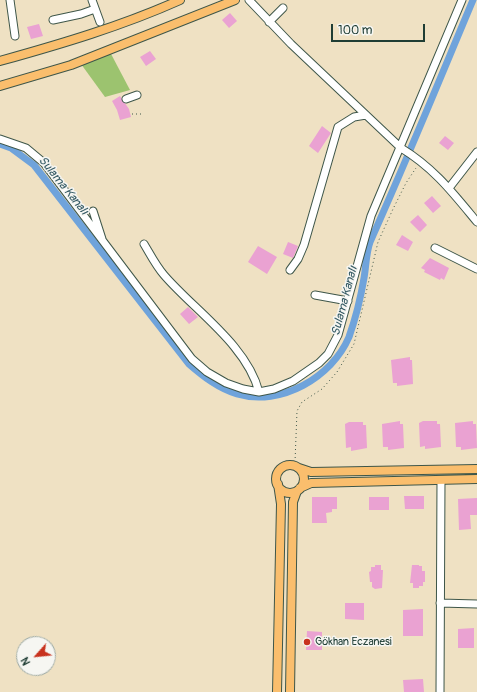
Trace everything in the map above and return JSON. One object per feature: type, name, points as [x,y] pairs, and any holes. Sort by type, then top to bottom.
[{"type":"main road","points":[[0,61],[66,43],[147,15],[180,0]]},
{"type":"main road","points":[[0,86],[71,65],[235,0]]},
{"type":"main road","points":[[277,692],[281,504],[276,480],[279,471],[286,466],[297,467],[311,472],[477,469]]},
{"type":"main road","points":[[290,692],[293,502],[303,484],[304,476],[297,467]]},
{"type":"main road","points":[[278,484],[288,493],[299,490],[311,483],[477,479]]},
{"type":"street","points":[[10,0],[15,36]]},
{"type":"street","points":[[92,0],[100,22]]},
{"type":"street","points":[[249,0],[269,22],[366,115],[403,149],[419,159],[449,188],[477,222]]},
{"type":"street","points":[[0,138],[26,148],[44,163],[192,359],[207,372],[226,383],[260,392],[274,389],[293,381],[319,364],[328,354],[338,335],[371,216],[403,149],[462,0]]},
{"type":"street","points":[[269,22],[283,8]]},
{"type":"street","points":[[53,20],[81,14],[95,9]]},
{"type":"street","points":[[126,99],[137,95]]},
{"type":"street","points":[[290,270],[298,259],[304,245],[338,127],[354,117],[366,115]]},
{"type":"street","points":[[449,188],[477,152]]},
{"type":"street","points":[[94,211],[104,244]]},
{"type":"street","points":[[144,244],[162,273],[237,351],[250,369],[260,392]]},
{"type":"street","points":[[435,248],[477,269]]},
{"type":"street","points":[[315,295],[348,300]]},
{"type":"street","points":[[440,692],[441,480]]},
{"type":"street","points":[[440,603],[477,604]]},
{"type":"path","points":[[132,114],[142,114]]},
{"type":"path","points":[[297,467],[297,411],[302,402],[322,389],[337,372],[354,344],[378,242],[419,159]]},
{"type":"green space","points":[[110,52],[130,90],[105,97],[81,64]]},
{"type":"building","points":[[230,13],[237,21],[229,28],[222,20]]},
{"type":"building","points":[[39,24],[43,36],[31,39],[27,27]]},
{"type":"building","points":[[150,51],[156,59],[146,66],[140,57]]},
{"type":"building","points":[[120,96],[129,109],[131,117],[120,120],[112,101]]},
{"type":"building","points":[[322,126],[331,133],[318,153],[309,146]]},
{"type":"building","points":[[445,136],[454,143],[448,150],[439,143]]},
{"type":"building","points":[[432,196],[441,206],[433,213],[424,203]]},
{"type":"building","points":[[418,215],[427,225],[420,232],[410,222]]},
{"type":"building","points":[[402,235],[413,242],[408,251],[396,245]]},
{"type":"building","points":[[288,242],[298,246],[293,258],[283,254]]},
{"type":"building","points":[[258,246],[277,257],[267,274],[248,262]]},
{"type":"building","points":[[430,258],[449,268],[444,280],[441,278],[440,280],[424,272],[425,270],[421,268]]},
{"type":"building","points":[[188,307],[198,317],[189,324],[180,314]]},
{"type":"building","points":[[410,357],[410,360],[412,360],[413,384],[397,386],[397,383],[393,383],[391,360]]},
{"type":"building","points":[[400,421],[400,424],[403,424],[404,448],[388,450],[388,447],[383,447],[382,424]]},
{"type":"building","points":[[423,421],[437,421],[437,424],[440,424],[441,447],[425,449],[425,446],[420,447],[419,423]]},
{"type":"building","points":[[473,421],[473,424],[476,424],[477,448],[461,450],[461,447],[456,447],[455,423]]},
{"type":"building","points":[[349,422],[363,422],[363,425],[366,425],[367,448],[351,451],[351,447],[346,448],[345,424]]},
{"type":"building","points":[[404,496],[424,496],[424,509],[405,509]]},
{"type":"building","points":[[312,497],[337,497],[337,509],[332,509],[332,512],[326,513],[327,523],[312,523]]},
{"type":"building","points":[[369,497],[389,497],[389,510],[369,510]]},
{"type":"building","points":[[477,498],[477,515],[470,515],[471,529],[459,530],[458,499]]},
{"type":"building","points":[[375,565],[381,565],[381,570],[383,570],[382,588],[375,589],[372,587],[372,582],[370,582],[369,572],[371,571],[371,567],[375,567]]},
{"type":"building","points":[[412,565],[422,566],[422,571],[425,571],[425,582],[423,582],[423,586],[419,586],[419,588],[413,588],[413,583],[410,583]]},
{"type":"building","points":[[345,603],[364,603],[364,620],[345,619]]},
{"type":"building","points":[[423,609],[423,636],[403,636],[403,610]]},
{"type":"building","points":[[474,628],[474,648],[458,648],[458,629]]},
{"type":"building","points":[[307,631],[322,632],[322,650],[306,650]]},
{"type":"building","points":[[423,679],[424,692],[404,692],[403,680]]},
{"type":"waterway","name":"Sulama Kanalı","points":[[0,144],[11,148],[34,165],[189,364],[212,382],[237,394],[254,397],[271,396],[287,392],[318,376],[331,365],[349,337],[356,316],[370,242],[473,0]]},
{"type":"place","name":"Gökhan Eczanesi","points":[[307,642]]}]
